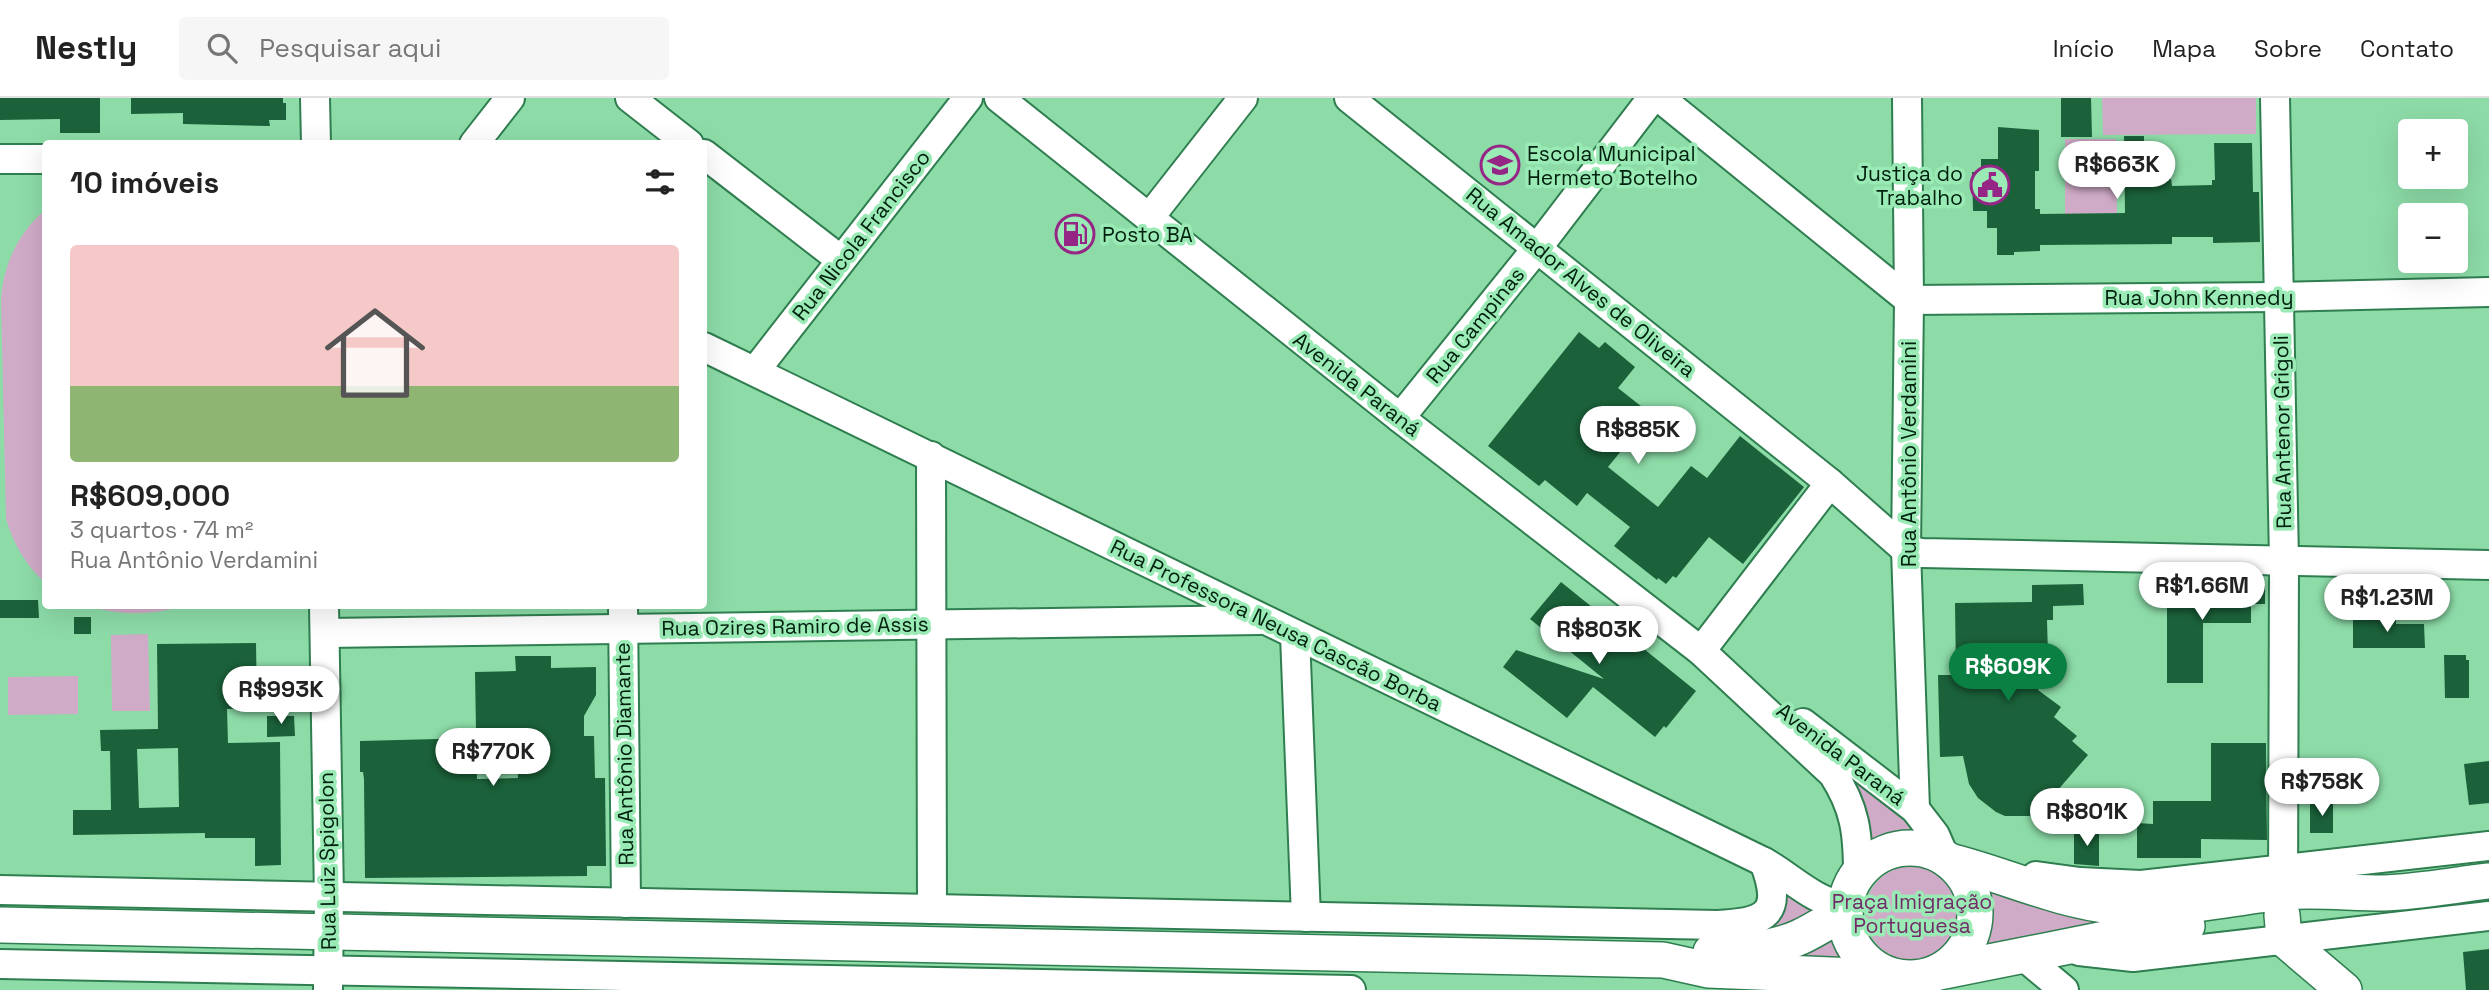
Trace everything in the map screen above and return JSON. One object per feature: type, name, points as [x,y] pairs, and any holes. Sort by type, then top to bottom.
[{"type":"main road","points":[[1904,978],[1886,974],[1869,964],[1848,933],[1845,910],[1849,890],[1858,873],[1879,855],[1905,847],[1933,851],[1947,859],[1962,872],[1975,902],[1976,919],[1972,936],[1953,962],[1939,972]]},
{"type":"main road","points":[[1947,859],[1984,869],[2051,894],[2114,906],[2150,908],[2283,904],[2319,910],[2385,893],[2489,881]]},
{"type":"main road","points":[[1662,960],[1708,971],[1827,983],[1923,977],[2021,954],[2283,904]]},
{"type":"main road","points":[[2283,904],[2344,990]]},
{"type":"main road","points":[[0,925],[1662,960],[1779,945],[1799,938],[1845,910]]},
{"type":"street","points":[[315,98],[316,140]]},
{"type":"street","points":[[477,140],[509,98]]},
{"type":"street","points":[[630,98],[684,140]]},
{"type":"street","name":"Rua Nicola Francisco","points":[[755,372],[968,98]]},
{"type":"street","name":"Avenida Paraná","points":[[999,98],[1400,418],[1710,659],[1805,724],[1915,809],[1935,835],[1947,859]]},
{"type":"street","points":[[1149,218],[1242,98]]},
{"type":"street","name":"Rua Amador Alves de Oliveira","points":[[1349,98],[1830,483],[1906,550]]},
{"type":"street","name":"Rua Campinas","points":[[1400,418],[1538,247],[1653,98]]},
{"type":"street","points":[[1660,98],[1909,300]]},
{"type":"street","name":"Rua Antônio Verdamini","points":[[1907,98],[1909,300],[1906,550],[1915,809]]},
{"type":"street","name":"Rua Antenor Grigoli","points":[[2275,98],[2284,561],[2283,904]]},
{"type":"street","points":[[707,157],[841,260]]},
{"type":"street","points":[[0,159],[42,159]]},
{"type":"street","name":"Rua John Kennedy","points":[[1909,300],[2279,297],[2489,292]]},
{"type":"street","name":"Rua Professora Neusa Cascão Borba","points":[[707,348],[1764,862],[1824,901],[1845,910]]},
{"type":"street","points":[[931,456],[932,909]]},
{"type":"street","points":[[1710,659],[1830,483]]},
{"type":"street","points":[[1906,550],[1922,553],[2489,565]]},
{"type":"street","name":"Rua Luiz Spigolon","points":[[324,609],[328,980]]},
{"type":"street","name":"Rua Ozires Ramiro de Assis","points":[[324,634],[623,617],[932,624],[1265,620]]},
{"type":"street","name":"Rua Antônio Diamante","points":[[623,617],[626,903]]},
{"type":"street","points":[[1295,635],[1306,917]]},
{"type":"street","name":"Avenida Paraná","points":[[1710,659],[1833,774],[1852,811],[1857,832],[1858,873]]},
{"type":"street","points":[[2283,904],[2489,846]]},
{"type":"street","points":[[0,890],[1742,924],[1756,921],[1770,909],[1774,890],[1764,862]]},
{"type":"street","points":[[2283,904],[2489,916]]},
{"type":"street","points":[[2021,954],[2064,990]]},
{"type":"street","points":[[0,964],[328,980],[1351,990]]},
{"type":"green space","points":[[2102,98],[2256,98],[2256,134],[2103,135]]},
{"type":"green space","points":[[2065,139],[2116,139],[2117,213],[2065,214]]},
{"type":"green space","points":[[42,213],[42,580],[21,554],[6,519],[1,300],[5,274],[14,250]]},
{"type":"green space","points":[[101,609],[168,609],[134,613]]},
{"type":"green space","points":[[148,634],[150,711],[112,711],[111,635]]},
{"type":"green space","points":[[78,676],[78,714],[8,715],[8,677]]},
{"type":"green space","points":[[1824,748],[1902,815],[1910,824],[1912,833],[1881,841],[1871,847]]},
{"type":"green space","name":"Praça Imigração Portuguesa","points":[[1903,866],[1921,866],[1946,879],[1956,895],[1959,913],[1956,931],[1946,947],[1921,960],[1903,960],[1878,947],[1865,922],[1865,904],[1878,879]]},
{"type":"green space","points":[[1983,885],[2122,918],[1981,947],[1988,922]]},
{"type":"green space","points":[[1786,893],[1807,908],[1815,918],[1730,940],[1647,939],[1647,932],[1740,934]]},
{"type":"green space","points":[[1835,934],[1849,959],[1742,960]]},
{"type":"building","points":[[0,98],[100,98],[100,133],[60,133],[60,119],[0,120]]},
{"type":"building","points":[[131,98],[283,98],[283,103],[286,103],[286,120],[269,120],[270,126],[183,124],[183,113],[131,114]]},
{"type":"building","points":[[2061,98],[2091,98],[2092,137],[2061,137]]},
{"type":"building","points":[[1998,127],[2039,130],[2035,209],[2040,209],[2040,214],[2125,213],[2124,136],[2144,136],[2144,179],[2171,179],[2172,186],[2212,185],[2212,180],[2215,180],[2214,143],[2252,143],[2253,192],[2259,192],[2260,242],[2213,243],[2213,237],[2172,237],[2172,244],[2040,245],[2040,251],[1997,255],[1997,228],[1987,228],[1987,211],[1973,211],[1972,172],[1981,172],[1981,159],[1998,159]]},
{"type":"building","points":[[1579,332],[1599,348],[1605,342],[1635,367],[1618,388],[1651,414],[1608,467],[1658,507],[1691,466],[1707,478],[1740,436],[1804,487],[1743,564],[1709,537],[1676,578],[1673,576],[1666,584],[1658,578],[1657,580],[1614,546],[1630,527],[1587,493],[1577,506],[1545,480],[1539,486],[1488,446]]},
{"type":"building","points":[[1561,582],[1696,691],[1666,728],[1664,726],[1655,737],[1593,687],[1567,718],[1503,667],[1516,650],[1604,679],[1530,619]]},
{"type":"building","points":[[2083,584],[2084,605],[2053,606],[2053,620],[2047,620],[2048,655],[2037,656],[2047,675],[2038,690],[2061,707],[2054,717],[2077,736],[2072,741],[2088,755],[2039,812],[2030,816],[2005,816],[1978,798],[1969,784],[1963,756],[1940,757],[1938,675],[1956,675],[1955,603],[2032,602],[2032,585]]},
{"type":"building","points":[[2167,585],[2265,585],[2265,604],[2251,604],[2251,623],[2203,623],[2203,683],[2167,683]]},
{"type":"building","points":[[0,600],[38,600],[39,618],[0,618]]},
{"type":"building","points":[[74,617],[91,617],[91,634],[74,634]]},
{"type":"building","points":[[2353,618],[2396,618],[2396,624],[2424,624],[2425,648],[2353,648]]},
{"type":"building","points":[[256,643],[257,708],[227,709],[228,743],[280,742],[281,865],[255,866],[255,838],[205,838],[205,833],[73,835],[73,810],[111,810],[110,751],[101,751],[100,730],[158,729],[157,644]],"holes":[[[178,748],[179,807],[139,808],[137,749]]]},
{"type":"building","points":[[2444,655],[2466,655],[2466,660],[2469,660],[2469,698],[2445,698]]},
{"type":"building","points":[[515,656],[551,656],[551,668],[596,667],[596,695],[584,716],[584,736],[594,736],[595,778],[605,778],[606,866],[587,866],[587,876],[365,878],[364,779],[363,772],[360,772],[360,741],[476,738],[477,779],[518,778],[517,730],[476,730],[475,672],[516,671]]},
{"type":"building","points":[[267,716],[294,716],[295,736],[267,737]]},
{"type":"building","points":[[2211,743],[2266,743],[2267,840],[2201,839],[2201,858],[2137,858],[2137,823],[2153,824],[2153,801],[2211,801]]},
{"type":"building","points":[[2489,761],[2489,803],[2469,805],[2464,764]]},
{"type":"building","points":[[2310,804],[2333,804],[2333,833],[2310,833]]},
{"type":"building","points":[[2074,830],[2099,830],[2099,866],[2074,864]]},
{"type":"building","points":[[2489,949],[2489,990],[2466,990],[2463,952]]},
{"type":"place","name":"Escola Municipal Hermeto Botelho","points":[[1500,165]]},
{"type":"place","name":"Justiça do Trabalho","points":[[1990,185]]},
{"type":"place","name":"Posto BA","points":[[1075,234]]}]
